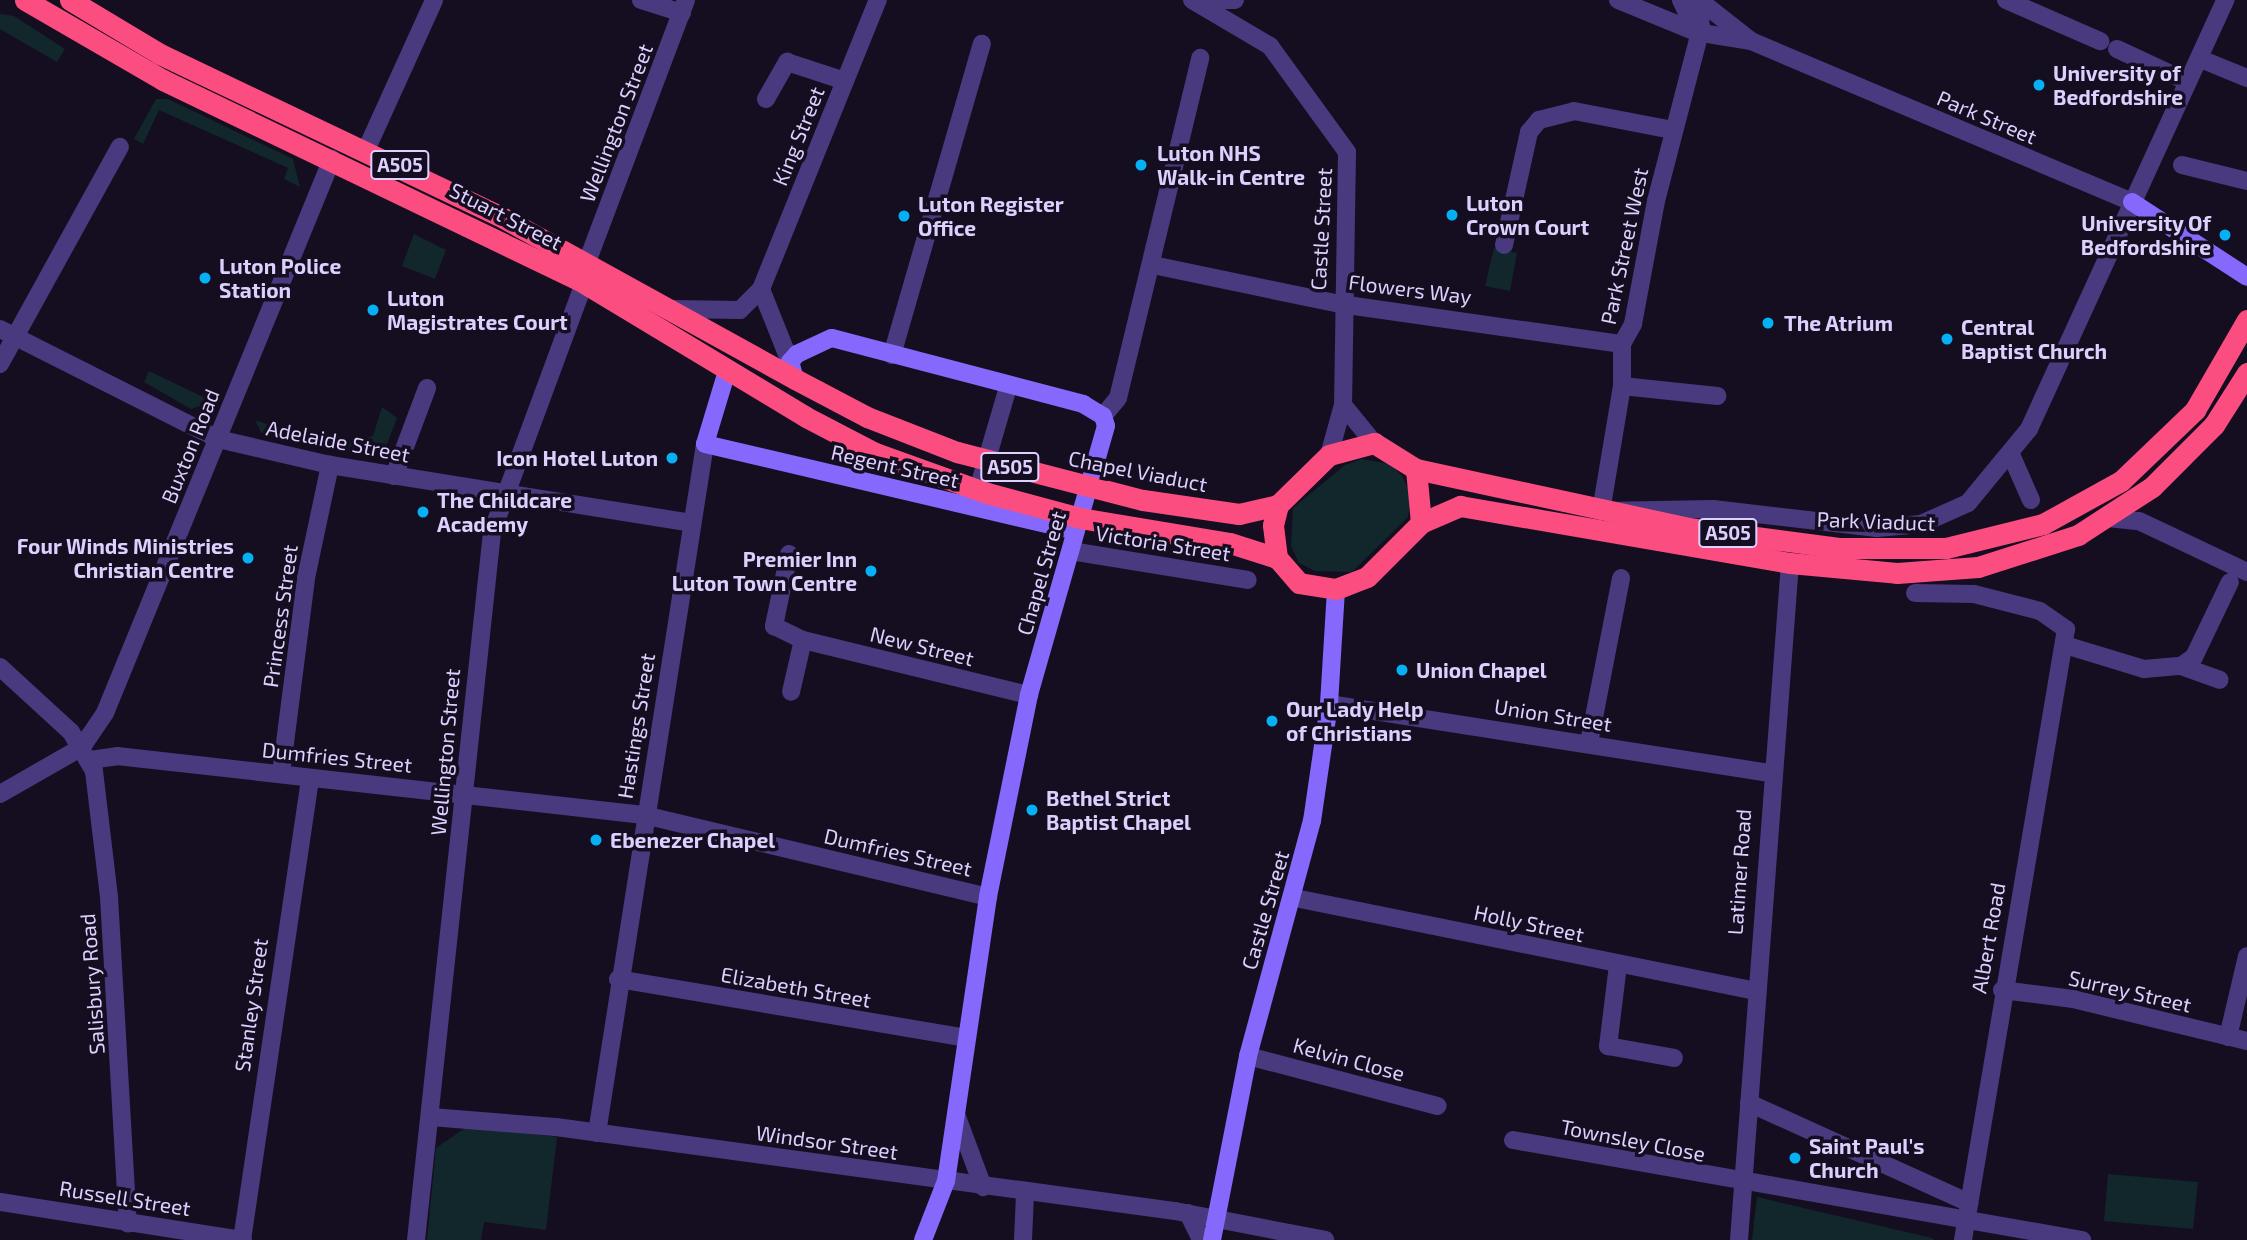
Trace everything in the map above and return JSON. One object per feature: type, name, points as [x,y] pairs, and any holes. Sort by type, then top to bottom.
[{"type":"highway","name":"Stuart Street","points":[[25,0],[163,80],[332,159],[673,309],[792,371]]},
{"type":"highway","name":"Stuart Street","points":[[70,0],[160,54],[367,148],[585,272],[727,371],[875,453],[987,493],[1080,518],[1230,543],[1277,558]]},
{"type":"highway","name":"Park Viaduct","points":[[1416,469],[1601,511],[1773,540],[1895,551],[1946,548],[2043,524],[2121,481],[2168,438],[2221,372],[2247,320]]},
{"type":"highway","name":"Chapel Viaduct","points":[[792,371],[867,417],[957,452],[1143,500],[1239,514],[1278,505]]},
{"type":"highway","name":"A505","points":[[1277,558],[1299,583],[1336,589],[1367,578],[1421,523],[1460,506],[1790,563],[1933,572],[2045,550],[2108,519],[2183,460],[2247,373]]},
{"type":"highway","name":"A505","points":[[1374,443],[1416,469]]},
{"type":"highway","points":[[1277,558],[1273,525],[1278,505],[1329,455],[1374,443]]},
{"type":"highway","points":[[1416,469],[1423,488],[1421,523]]},
{"type":"main road","name":"Park Street","points":[[2132,202],[2247,277]]},
{"type":"main road","points":[[792,371],[808,345],[832,338],[1008,387],[1083,404],[1103,416]]},
{"type":"main road","name":"Hastings Street","points":[[705,444],[727,371]]},
{"type":"main road","name":"Chapel Street","points":[[922,1240],[946,1181],[965,1038],[988,897],[1029,695],[1105,435],[1103,416]]},
{"type":"main road","name":"Regent Street","points":[[705,444],[1075,531]]},
{"type":"main road","name":"Castle Street","points":[[1212,1240],[1248,1056],[1295,898],[1329,704],[1336,589]]},
{"type":"street","points":[[367,148],[434,0]]},
{"type":"street","points":[[641,0],[684,6]]},
{"type":"street","name":"King Street","points":[[761,289],[878,0]]},
{"type":"street","name":"Castle Street","points":[[1192,0],[1270,46],[1347,152],[1340,304],[1343,405],[1329,455]]},
{"type":"street","points":[[1205,0],[1235,0]]},
{"type":"street","name":"Park Street","points":[[1618,0],[1696,32],[1751,41],[2132,202]]},
{"type":"street","points":[[1681,0],[1696,32]]},
{"type":"street","points":[[1699,0],[1751,41]]},
{"type":"street","name":"Park Street West","points":[[1601,511],[1622,386],[1622,344],[1633,324],[1673,130],[1696,32],[1702,25],[1699,0]]},
{"type":"street","points":[[2006,0],[2188,82]]},
{"type":"street","points":[[1601,511],[1713,509],[1877,528],[1920,524],[1968,503],[2012,457],[2188,82],[2203,60],[2225,0]]},
{"type":"street","name":"Wellington Street","points":[[416,1240],[431,1116],[461,793],[492,532],[503,493],[684,6]]},
{"type":"street","points":[[892,355],[982,44]]},
{"type":"street","name":"Chapel Street","points":[[1103,416],[1118,398],[1153,265],[1200,58]]},
{"type":"street","points":[[2203,60],[2247,78]]},
{"type":"street","points":[[766,99],[787,62],[845,81]]},
{"type":"street","points":[[1504,245],[1530,131],[1539,120],[1574,111],[1673,130]]},
{"type":"street","points":[[0,364],[7,333],[120,147]]},
{"type":"street","name":"Buxton Road","points":[[86,754],[332,159]]},
{"type":"street","points":[[2182,165],[2247,181]]},
{"type":"street","name":"Flowers Way","points":[[1153,265],[1340,304],[1622,344]]},
{"type":"street","points":[[673,309],[740,310],[761,289],[792,371]]},
{"type":"street","name":"Adelaide Street","points":[[7,333],[218,439],[330,465],[691,523]]},
{"type":"street","points":[[1622,386],[1717,396]]},
{"type":"street","points":[[973,507],[1008,387]]},
{"type":"street","points":[[394,476],[427,388]]},
{"type":"street","points":[[1343,405],[1374,443]]},
{"type":"street","name":"Hastings Street","points":[[597,1133],[618,979],[705,444]]},
{"type":"street","points":[[2012,457],[2031,500]]},
{"type":"street","name":"Princess Street","points":[[281,774],[306,578],[330,465]]},
{"type":"street","points":[[2108,519],[2138,521],[2247,572]]},
{"type":"street","name":"Victoria Street","points":[[1071,551],[1248,580]]},
{"type":"street","name":"New Street","points":[[789,554],[774,626],[803,640],[1029,695]]},
{"type":"street","name":"Latimer Road","points":[[1739,1240],[1749,1103],[1753,990],[1790,563]]},
{"type":"street","points":[[1589,743],[1621,578]]},
{"type":"street","points":[[2181,666],[2194,657],[2230,582]]},
{"type":"street","points":[[1915,593],[1974,594],[2040,611],[2066,629],[2065,646],[2144,669],[2181,666],[2220,680]]},
{"type":"street","points":[[790,692],[803,640]]},
{"type":"street","name":"Albert Road","points":[[1963,1240],[2001,990],[2065,646]]},
{"type":"street","points":[[0,667],[86,754],[0,794]]},
{"type":"street","name":"Union Street","points":[[1329,704],[1770,773]]},
{"type":"street","name":"Dumfries Street","points":[[86,754],[644,815],[988,897]]},
{"type":"street","name":"Salisbury Road","points":[[86,754],[108,884],[128,1223]]},
{"type":"street","name":"Stanley Street","points":[[243,1240],[310,778]]},
{"type":"street","name":"Holly Street","points":[[1295,898],[1753,990]]},
{"type":"street","points":[[2228,1037],[2247,956]]},
{"type":"street","points":[[1618,965],[1608,1046],[1674,1058]]},
{"type":"street","name":"Elizabeth Street","points":[[618,979],[965,1038]]},
{"type":"street","name":"Surrey Street","points":[[2001,990],[2073,999],[2247,1041]]},
{"type":"street","name":"Kelvin Close","points":[[1248,1056],[1437,1106]]},
{"type":"street","points":[[1749,1103],[1968,1211],[2082,1240]]},
{"type":"street","name":"Chapel Street","points":[[956,1110],[964,1148],[983,1187]]},
{"type":"street","name":"Windsor Street","points":[[431,1116],[597,1133],[1025,1194],[1188,1213],[1325,1240]]},
{"type":"street","name":"Townsley Close","points":[[1513,1140],[1743,1184],[1968,1211]]},
{"type":"street","points":[[1023,1240],[1025,1194]]},
{"type":"street","name":"Russell Street","points":[[0,1202],[243,1240]]},
{"type":"street","points":[[1188,1213],[1201,1240]]},
{"type":"green space","points":[[0,14],[14,16],[65,49],[57,62],[0,29]]},
{"type":"green space","points":[[156,99],[168,99],[293,159],[300,187],[284,179],[288,168],[159,110],[143,144],[134,139]]},
{"type":"green space","points":[[414,234],[446,250],[435,279],[402,266]]},
{"type":"green space","points":[[1494,248],[1517,253],[1510,291],[1485,286]]},
{"type":"green space","points":[[149,371],[214,401],[191,409],[144,382]]},
{"type":"green space","points":[[382,407],[397,418],[386,447],[371,456],[262,434],[255,420],[313,440],[316,434],[351,442],[373,436]]},
{"type":"green space","points":[[1362,459],[1390,464],[1402,476],[1411,495],[1408,517],[1352,572],[1315,571],[1299,563],[1291,546],[1293,508],[1345,465]]},
{"type":"green space","points":[[468,1126],[557,1137],[546,1230],[484,1222],[481,1240],[427,1240],[436,1148]]},
{"type":"green space","points":[[2108,1174],[2198,1182],[2193,1229],[2104,1221]]},
{"type":"green space","points":[[1757,1197],[1932,1238],[1934,1240],[1752,1240]]},
{"type":"place","name":"University of Bedfordshire","points":[[2039,85]]},
{"type":"place","name":"Luton NHS Walk-in Centre","points":[[1141,165]]},
{"type":"place","name":"Luton Crown Court","points":[[1452,215]]},
{"type":"place","name":"Luton Register Office","points":[[904,216]]},
{"type":"place","name":"University Of Bedfordshire","points":[[2225,235]]},
{"type":"place","name":"Luton Police Station","points":[[205,278]]},
{"type":"place","name":"Luton Magistrates Court","points":[[373,310]]},
{"type":"place","name":"The Atrium","points":[[1768,323]]},
{"type":"place","name":"Central Baptist Church","points":[[1947,339]]},
{"type":"place","name":"Icon Hotel Luton","points":[[672,458]]},
{"type":"place","name":"The Childcare Academy","points":[[423,512]]},
{"type":"place","name":"Four Winds Ministries Christian Centre","points":[[248,558]]},
{"type":"place","name":"Premier Inn Luton Town Centre","points":[[871,571]]},
{"type":"place","name":"Union Chapel","points":[[1402,670]]},
{"type":"place","name":"Our Lady Help of Christians","points":[[1272,721]]},
{"type":"place","name":"Bethel Strict Baptist Chapel","points":[[1032,810]]},
{"type":"place","name":"Ebenezer Chapel","points":[[596,840]]},
{"type":"place","name":"Saint Paul's Church","points":[[1795,1158]]}]
